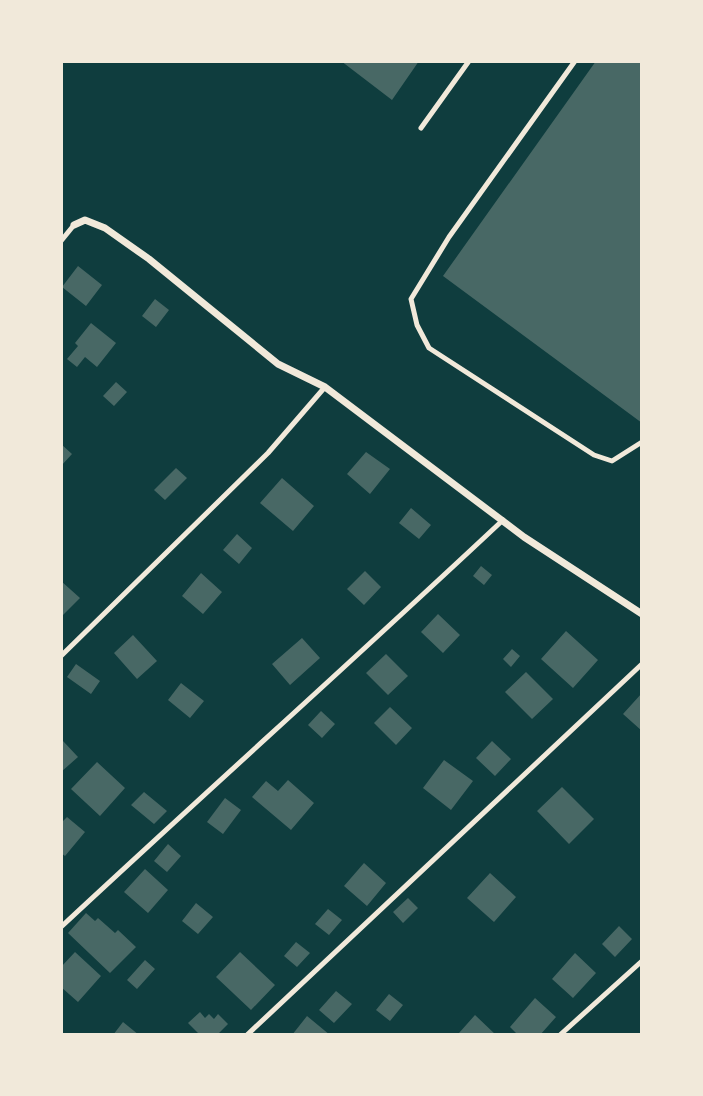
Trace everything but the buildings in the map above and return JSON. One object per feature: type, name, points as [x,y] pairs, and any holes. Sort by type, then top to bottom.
[{"type":"street","points":[[74,225],[85,220],[105,228],[149,259],[278,364],[325,387],[524,537],[642,614]]},
{"type":"lane","points":[[421,128],[469,61]]},
{"type":"lane","points":[[575,61],[449,237],[411,299],[417,325],[429,348],[594,455],[612,461],[642,442]]},
{"type":"lane","points":[[61,241],[74,225]]},
{"type":"lane","points":[[61,656],[260,462],[325,387]]},
{"type":"lane","points":[[61,927],[233,766],[353,661],[503,520]]},
{"type":"lane","points":[[247,1035],[642,664]]},
{"type":"lane","points":[[560,1035],[642,961]]}]
